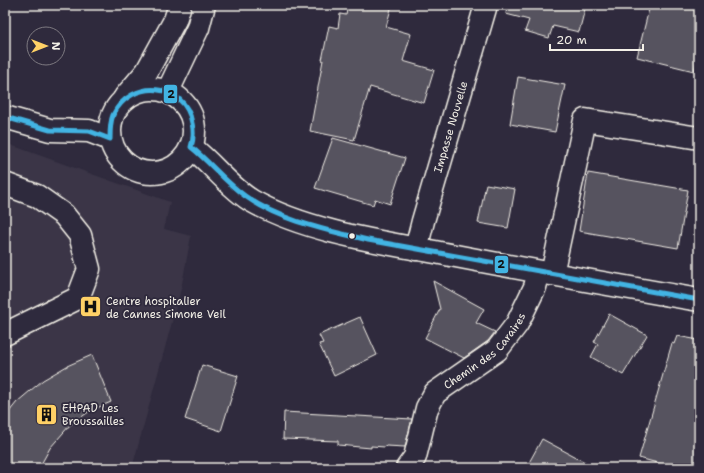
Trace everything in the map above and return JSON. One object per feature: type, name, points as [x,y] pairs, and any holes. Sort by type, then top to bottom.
[{"type":"street","points":[[120,104],[129,95],[141,90],[153,88],[168,91],[178,97],[187,107],[193,120],[194,133],[191,147],[185,159],[174,167],[162,172],[148,173],[135,170],[124,162],[116,152],[110,139],[110,126],[113,114],[120,104],[146,71],[175,20],[180,5]]},
{"type":"street","points":[[168,91],[198,28],[204,5]]},
{"type":"street","name":"Impasse Nouvelle","points":[[416,249],[486,5]]},
{"type":"street","points":[[5,117],[50,130],[89,131],[110,139]]},
{"type":"street","name":"Chemin des Caraires","points":[[407,468],[415,457],[427,408],[435,393],[497,350],[517,324],[535,287],[546,273],[585,120],[699,138]]},
{"type":"street","points":[[191,147],[251,200],[268,209],[296,220],[345,234],[416,249],[699,300]]},
{"type":"street","points":[[5,184],[37,196],[64,215],[80,235],[89,269],[78,298],[5,334]]},
{"type":"shaded area","name":"Centre hospitalier de Cannes Simone Veil","points":[[5,143],[170,202],[164,229],[191,236],[181,289],[132,468],[5,468]]},
{"type":"building","points":[[348,5],[392,5],[386,27],[411,34],[403,61],[434,70],[424,103],[370,87],[354,140],[310,131],[329,26],[338,28],[340,14],[346,15]]},
{"type":"building","points":[[507,5],[586,5],[579,32],[553,26],[549,38],[525,31],[529,20],[506,14]]},
{"type":"building","points":[[650,5],[699,5],[699,52],[694,71],[637,57]]},
{"type":"building","points":[[518,77],[565,85],[555,132],[510,124]]},
{"type":"building","points":[[333,138],[405,158],[390,204],[375,199],[373,205],[315,188]]},
{"type":"building","points":[[588,173],[688,190],[678,248],[579,231]]},
{"type":"building","points":[[486,184],[515,189],[508,228],[478,223]]},
{"type":"building","points":[[433,281],[484,309],[476,323],[495,332],[488,341],[464,358],[425,338],[440,309]]},
{"type":"building","points":[[609,314],[647,335],[623,375],[591,357],[598,344],[594,342]]},
{"type":"building","points":[[360,317],[377,355],[334,376],[319,344],[323,343],[319,335]]},
{"type":"building","points":[[677,336],[699,340],[699,468],[676,468],[639,458],[672,343],[674,344]]},
{"type":"building","name":"EHPAD Les Broussailles","points":[[92,355],[111,402],[90,411],[70,425],[50,448],[39,468],[5,468],[5,417],[17,402],[43,380],[67,366]]},
{"type":"building","points":[[202,365],[238,376],[221,431],[185,419]]},
{"type":"building","points":[[284,412],[412,419],[405,447],[371,446],[371,448],[338,445],[338,441],[283,439]]},
{"type":"building","points":[[542,439],[596,468],[526,468]]},
{"type":"transit line","name":"2","points":[[5,117],[50,130],[89,131],[110,139],[112,118],[121,103],[132,95],[144,90],[157,90],[169,93],[179,99],[187,109],[193,129],[191,147],[231,185],[245,196],[259,205],[288,218],[304,224],[368,240],[699,300]]},
{"type":"place","name":"Centre hospitalier de Cannes Simone Veil","points":[[90,307]]},
{"type":"place","name":"EHPAD Les Broussailles","points":[[47,414]]}]
